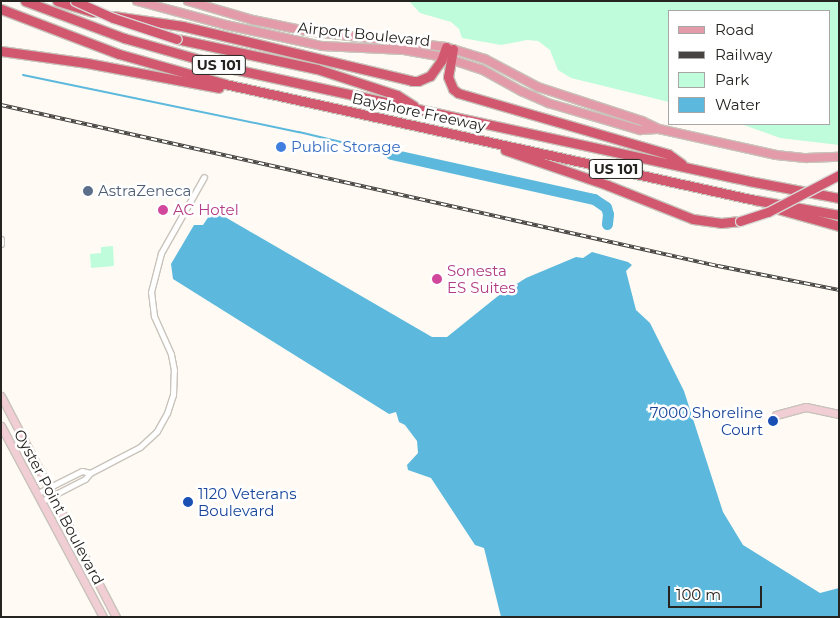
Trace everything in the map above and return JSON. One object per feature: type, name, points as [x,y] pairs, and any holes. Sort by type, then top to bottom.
[{"type":"highway","name":"Bayshore Freeway","points":[[25,1],[124,38],[204,61],[687,167],[839,198]]},
{"type":"highway","points":[[57,1],[101,14],[182,26],[412,81],[418,81],[430,76],[447,58]]},
{"type":"highway","points":[[75,1],[113,18],[177,39],[285,61],[334,74],[397,95],[418,108]]},
{"type":"highway","name":"Bayshore Freeway","points":[[1,9],[93,45],[225,84],[755,200],[839,215]]},
{"type":"highway","points":[[450,48],[447,58],[448,77],[453,89],[458,93],[668,154],[687,167]]},
{"type":"highway","points":[[1,51],[87,63],[357,112]]},
{"type":"highway","points":[[477,139],[625,192],[683,216],[712,222],[740,221],[768,212],[839,175]]},
{"type":"highway","points":[[755,200],[790,214],[839,226]]},
{"type":"main road","name":"Airport Boulevard","points":[[137,1],[226,25],[322,46],[404,50],[447,58],[481,69],[521,91],[555,105],[640,130],[659,129]]},
{"type":"main road","name":"Airport Boulevard","points":[[188,1],[253,20],[306,31],[450,48],[486,59],[526,81],[552,92],[642,121],[659,129]]},
{"type":"main road","points":[[659,129],[754,152],[839,162]]},
{"type":"main road","points":[[817,159],[839,157]]},
{"type":"street","points":[[42,501],[140,447],[157,431],[168,413],[173,395],[174,370],[171,354],[154,316],[151,292],[161,253],[204,177]]},
{"type":"street","points":[[1,239],[1,244]]},
{"type":"street","name":"Oyster Point Boulevard","points":[[1,396],[116,617]]},
{"type":"street","points":[[776,415],[806,407],[839,414]]},
{"type":"street","name":"Oyster Point Boulevard","points":[[1,426],[103,617]]},
{"type":"street","points":[[38,493],[82,471],[90,473]]},
{"type":"green space","points":[[409,1],[839,1],[839,145],[780,138],[744,125],[830,125],[830,10],[668,10],[668,102],[571,78],[558,70],[550,50],[538,41],[527,40],[501,45],[462,38],[459,29],[451,22],[420,13]]},
{"type":"green space","points":[[113,246],[114,266],[91,268],[90,254],[101,253],[101,247]]},
{"type":"water","points":[[213,210],[432,337],[447,337],[498,296],[526,278],[576,257],[583,258],[592,252],[628,262],[632,265],[626,271],[636,310],[650,323],[684,391],[723,512],[743,545],[820,593],[839,588],[839,617],[501,617],[484,548],[475,545],[431,478],[408,470],[407,465],[418,453],[417,441],[405,425],[399,422],[396,412],[389,414],[173,279],[171,264],[194,225],[203,225]]},
{"type":"waterway","points":[[23,75],[299,132],[391,154]]},
{"type":"waterway","points":[[391,154],[594,199],[606,207],[608,214],[607,224]]},
{"type":"railway","points":[[1,105],[718,266],[839,290]]},
{"type":"place","name":"Public Storage","points":[[281,147]]},
{"type":"place","name":"AstraZeneca","points":[[88,191]]},
{"type":"place","name":"AC Hotel","points":[[163,210]]},
{"type":"place","name":"Sonesta ES Suites","points":[[437,279]]},
{"type":"place","name":"7000 Shoreline Court","points":[[773,421]]},
{"type":"place","name":"1120 Veterans Boulevard","points":[[188,502]]}]
